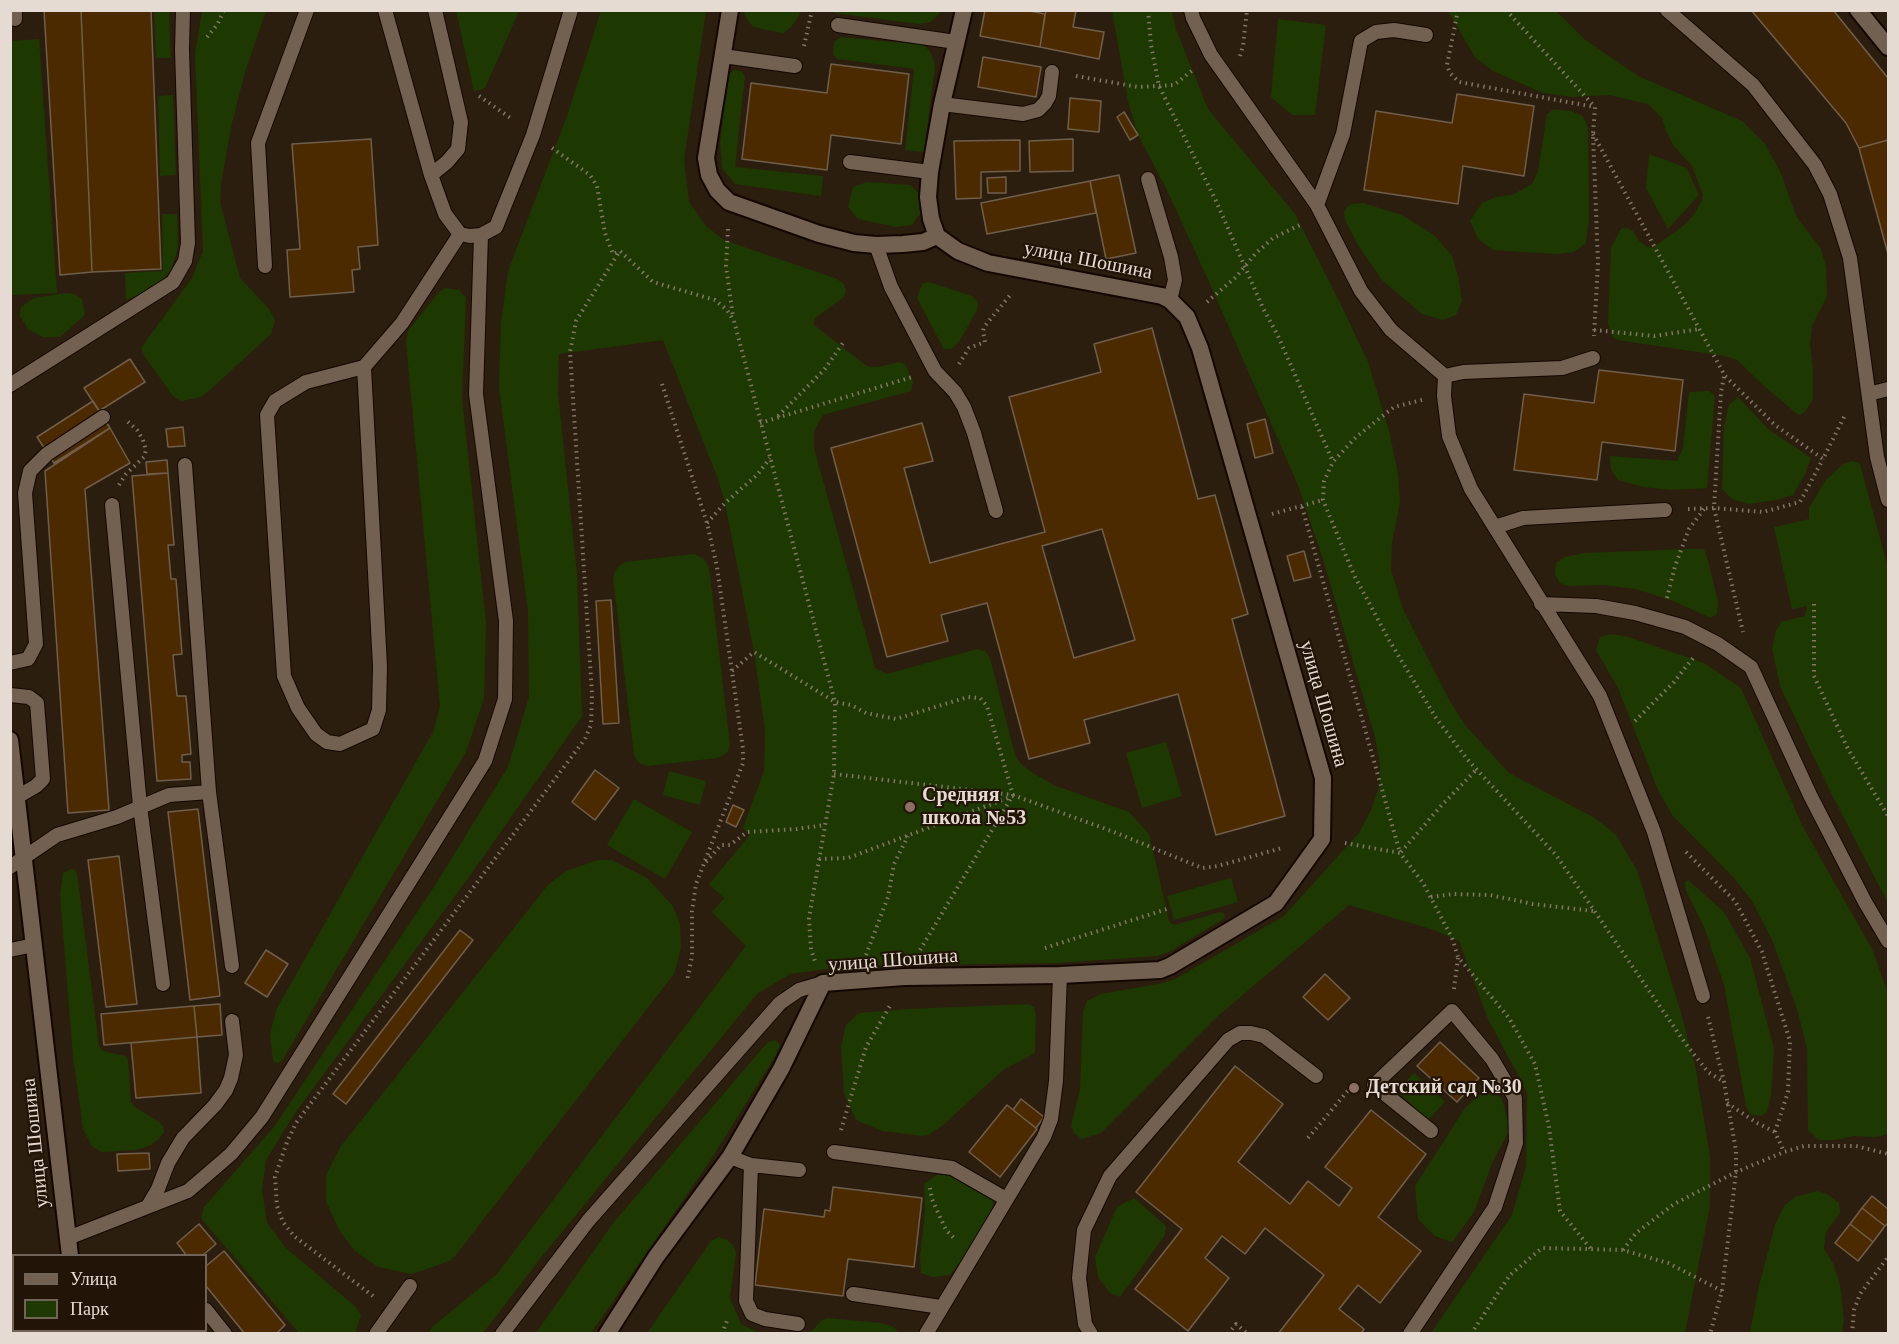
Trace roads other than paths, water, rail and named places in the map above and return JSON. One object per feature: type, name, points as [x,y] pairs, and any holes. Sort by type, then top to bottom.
[{"type":"street","points":[[730,10],[706,158],[709,175],[717,190],[729,202],[819,234],[876,246],[923,242],[937,236],[931,219],[928,197],[930,172],[942,104],[964,10]]},
{"type":"street","points":[[1858,10],[1888,47]]},
{"type":"street","name":"улица Шошина","points":[[607,1334],[656,1257],[730,1157],[781,1069],[823,983],[904,977],[1060,975],[1160,970],[1276,903],[1322,839],[1323,778],[1200,348],[1187,317],[1170,300],[1151,294],[988,263],[945,244],[937,236]]},
{"type":"street","name":"улица Шошина","points":[[10,740],[17,797],[17,863],[34,945],[70,1254]]},
{"type":"lane","points":[[10,386],[173,282],[185,261],[188,243],[182,50],[183,10]]},
{"type":"lane","points":[[265,266],[258,143],[308,10]]},
{"type":"lane","points":[[385,10],[431,175],[445,214],[460,234],[470,236],[481,235],[496,227],[533,135],[571,10]]},
{"type":"lane","points":[[431,175],[458,149],[461,123],[435,10]]},
{"type":"lane","points":[[1191,10],[1211,56],[1319,210],[1362,291],[1390,330],[1445,376]]},
{"type":"lane","points":[[1667,10],[1753,85],[1815,165],[1830,194],[1850,258],[1877,456],[1888,500]]},
{"type":"lane","points":[[838,25],[956,42]]},
{"type":"lane","points":[[1319,210],[1343,134],[1361,41],[1376,32],[1394,30],[1426,35]]},
{"type":"lane","points":[[723,56],[795,66]]},
{"type":"lane","points":[[942,104],[1023,114],[1038,110],[1048,96],[1052,72]]},
{"type":"lane","points":[[850,162],[930,172]]},
{"type":"lane","points":[[1148,179],[1175,280],[1170,300]]},
{"type":"lane","points":[[364,367],[380,666],[379,710],[373,729],[340,744],[327,742],[316,734],[298,708],[284,676],[267,414],[275,401],[306,382],[364,367],[402,323],[460,234]]},
{"type":"lane","points":[[68,1238],[188,1191],[231,1154],[262,1117],[485,761],[505,699],[506,621],[476,394],[481,235]]},
{"type":"lane","points":[[876,246],[891,287],[935,371],[956,392],[964,407],[974,433],[996,511]]},
{"type":"lane","points":[[1445,376],[1463,372],[1562,368],[1593,358]]},
{"type":"lane","points":[[1445,376],[1444,396],[1449,436],[1471,489],[1600,696],[1618,739],[1654,832],[1703,996]]},
{"type":"lane","points":[[1869,394],[1888,389]]},
{"type":"lane","points":[[10,663],[28,659],[36,644],[25,493],[30,471],[47,453],[103,417]]},
{"type":"lane","points":[[185,465],[209,792],[232,966]]},
{"type":"lane","points":[[112,505],[140,806],[163,984]]},
{"type":"lane","points":[[1495,527],[1523,518],[1665,510]]},
{"type":"lane","points":[[1541,604],[1596,606],[1662,620],[1685,627],[1708,639],[1751,667],[1810,795],[1888,941]]},
{"type":"lane","points":[[10,695],[28,697],[37,703],[43,779],[17,797]]},
{"type":"lane","points":[[17,863],[57,835],[117,817],[169,795],[209,792]]},
{"type":"lane","points":[[10,950],[34,945]]},
{"type":"lane","points":[[926,1334],[1044,1137],[1051,1119],[1056,1081],[1060,975]]},
{"type":"lane","points":[[502,1334],[588,1221],[780,1003],[799,990],[823,983]]},
{"type":"lane","points":[[1410,1334],[1495,1207],[1516,1143],[1515,1098],[1492,1059],[1452,1011],[1374,1085],[1431,1131]]},
{"type":"lane","points":[[148,1206],[158,1189],[168,1163],[183,1138],[215,1105],[226,1090],[236,1055],[232,1021]]},
{"type":"lane","points":[[1091,1334],[1085,1324],[1078,1278],[1084,1230],[1110,1176],[1228,1040],[1240,1033],[1264,1036],[1316,1076]]},
{"type":"lane","points":[[834,1152],[952,1168],[1006,1199]]},
{"type":"lane","points":[[730,1157],[751,1165],[799,1170]]},
{"type":"lane","points":[[751,1165],[746,1301],[752,1314],[765,1319],[798,1324]]},
{"type":"lane","points":[[376,1334],[410,1286]]},
{"type":"lane","points":[[853,1294],[941,1307]]},
{"type":"lane","points":[[207,1311],[225,1334]]},
{"type":"lane","points":[[12,1334],[24,1332]]},
{"type":"place","name":"Средняя школа №53","points":[[910,807]]},
{"type":"place","name":"Детский сад №30","points":[[1354,1088]]}]
